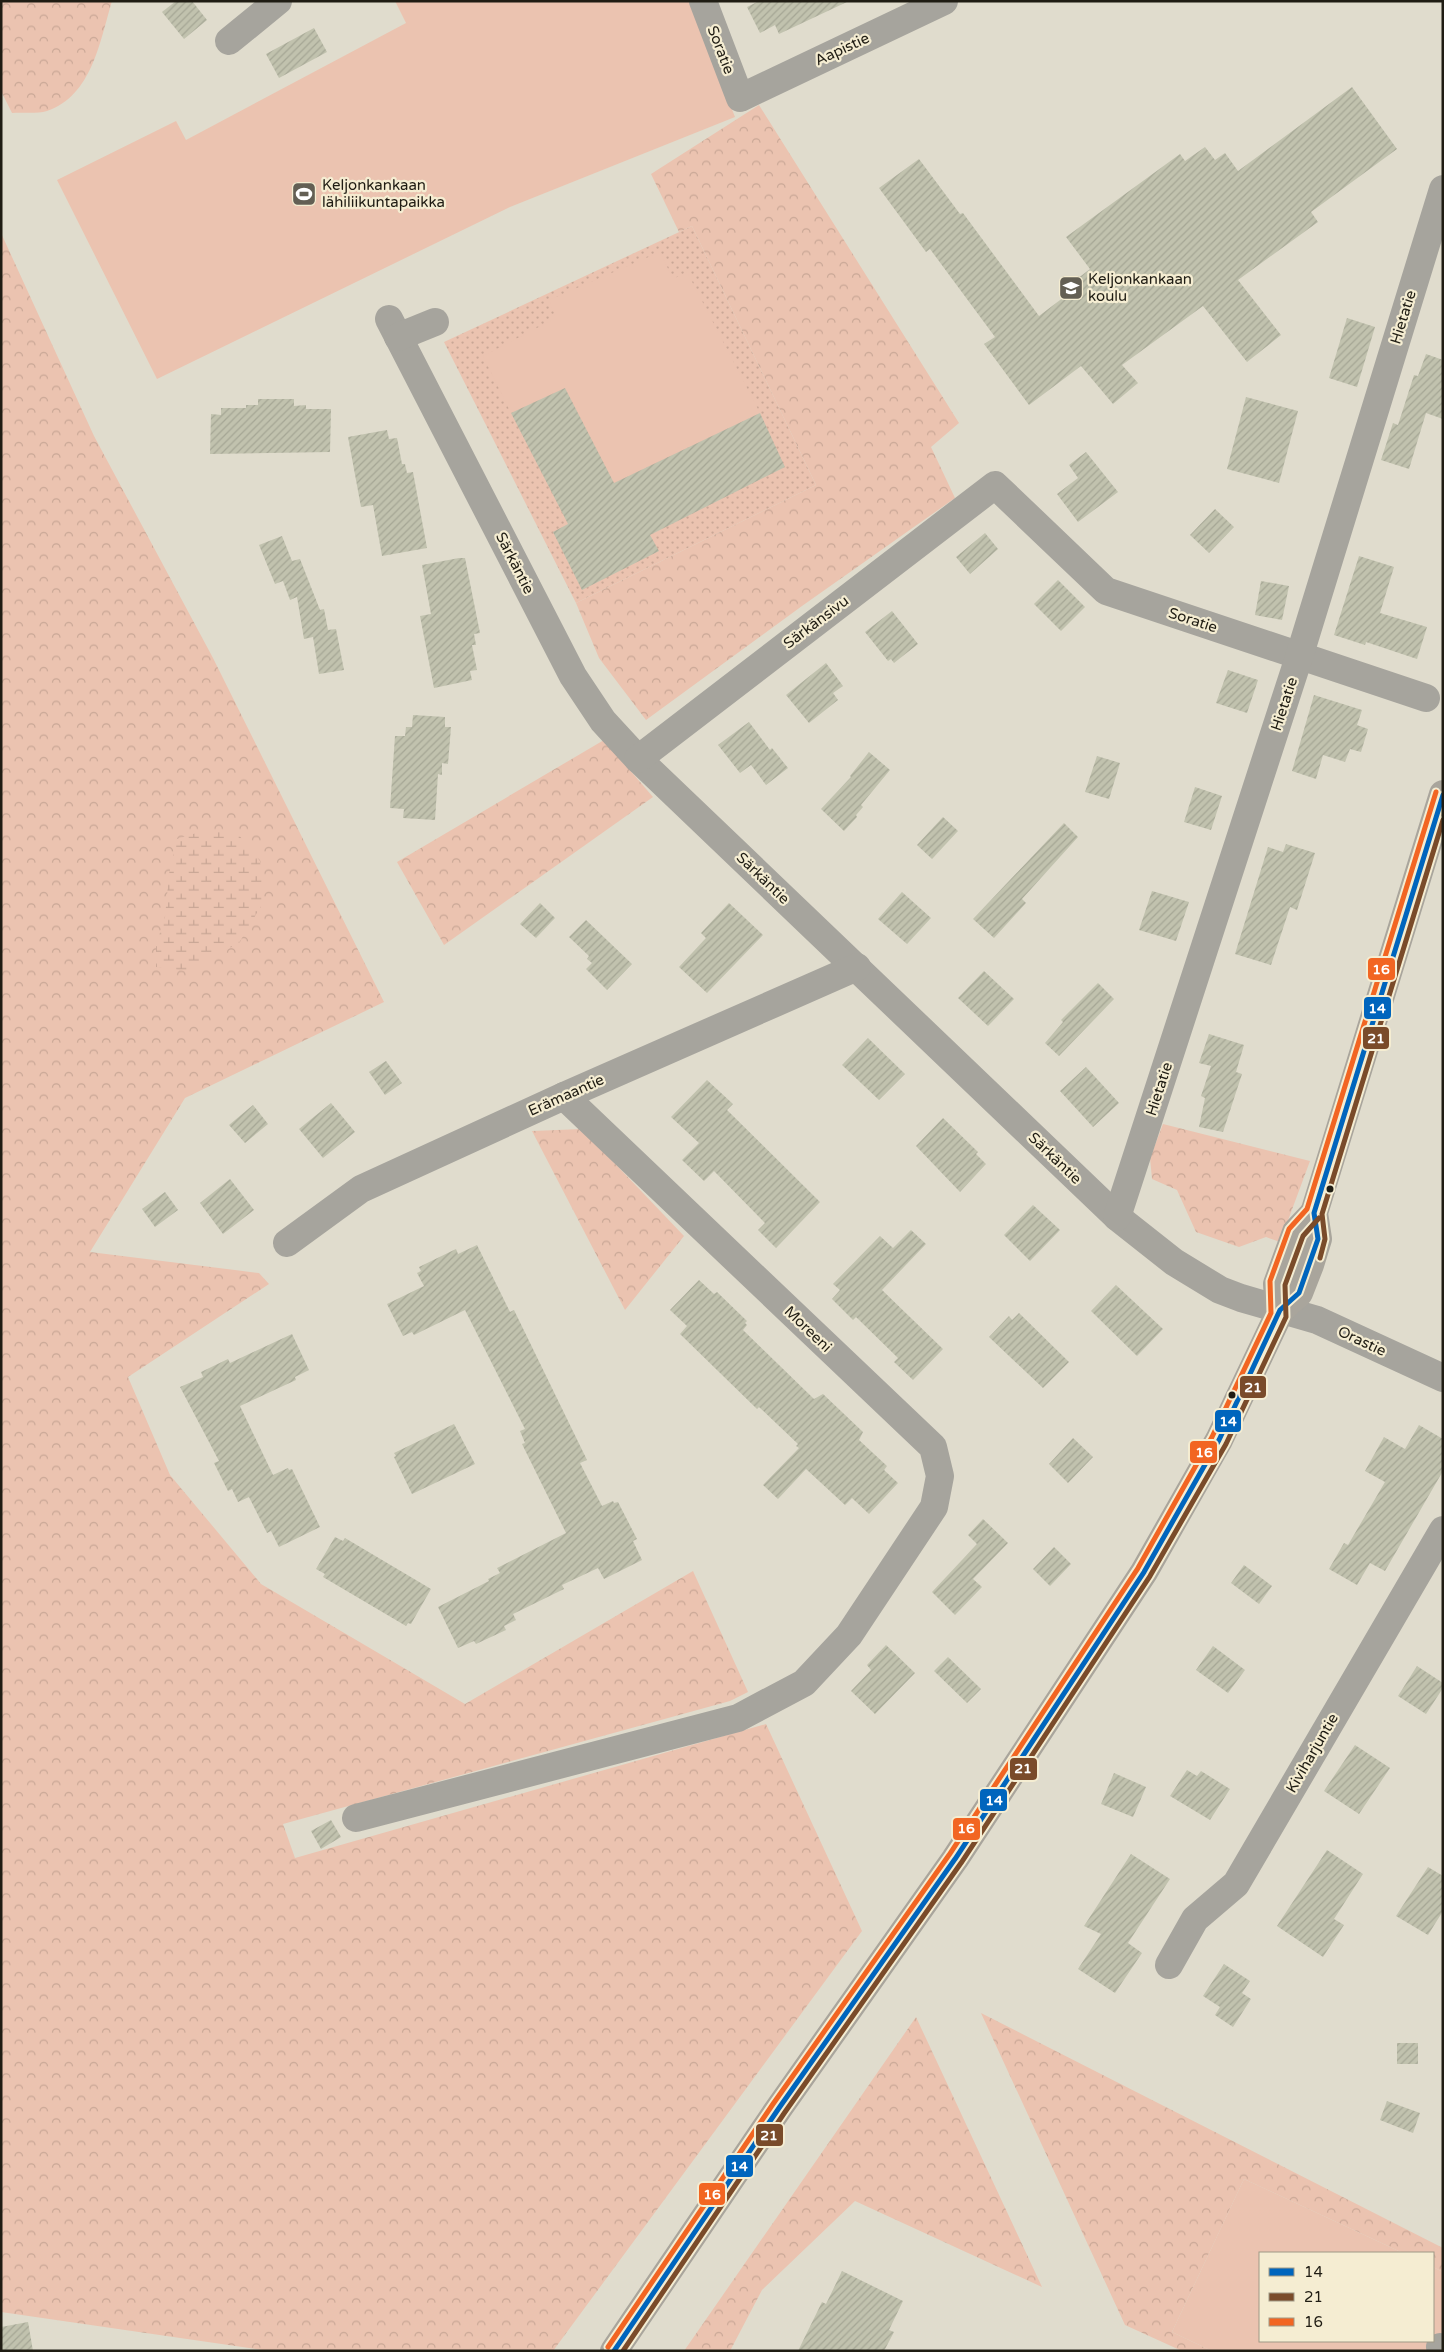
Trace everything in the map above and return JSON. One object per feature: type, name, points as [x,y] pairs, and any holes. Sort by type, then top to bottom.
[{"type":"main road","points":[[614,2351],[779,2108],[960,1851],[1139,1580],[1219,1440],[1280,1310],[1277,1284],[1296,1232],[1314,1213],[1443,794]]},
{"type":"street","points":[[229,41],[278,1]]},
{"type":"street","name":"Soratie","points":[[703,1],[740,98]]},
{"type":"street","name":"Aapistie","points":[[740,98],[944,1]]},
{"type":"street","name":"Hietatie","points":[[1117,1216],[1300,654],[1443,189]]},
{"type":"street","name":"Särkäntie","points":[[435,322],[393,328],[573,676],[603,721],[638,759],[1117,1216],[1174,1262],[1220,1290],[1280,1310]]},
{"type":"street","name":"Soratie","points":[[995,485],[1106,592],[1300,654],[1426,698]]},
{"type":"street","name":"Särkänsivu","points":[[638,759],[995,485]]},
{"type":"street","name":"Erämaantie","points":[[287,1243],[360,1189],[564,1096],[857,967]]},
{"type":"street","name":"Moreeni","points":[[356,1818],[738,1718],[804,1683],[849,1635],[934,1507],[940,1476],[933,1447],[564,1096]]},
{"type":"street","name":"Orastie","points":[[1280,1310],[1317,1320],[1443,1378]]},
{"type":"street","name":"Kiviharjuntie","points":[[1168,1965],[1195,1919],[1236,1884],[1443,1530]]},
{"type":"green space","points":[[1,1],[112,1],[92,65],[74,93],[62,104],[43,112],[12,113],[1,91]]},
{"type":"green space","name":"Keljonkankaan lähiliikuntapaikka","points":[[395,1],[689,1],[735,117],[510,207],[157,379],[57,180],[176,121],[186,140],[406,23]]},
{"type":"green space","points":[[759,105],[959,423],[931,447],[955,498],[802,606],[646,720],[599,658],[576,603],[816,485],[692,226],[679,232],[651,174]]},
{"type":"green space","points":[[692,226],[816,485],[576,603],[444,342]]},
{"type":"green space","points":[[1,233],[94,436],[213,658],[384,1002],[185,1098],[90,1252],[259,1273],[269,1284],[128,1377],[170,1475],[261,1584],[465,1704],[693,1571],[748,1692],[730,1701],[283,1824],[295,1858],[766,1724],[862,1931],[553,2351],[270,2351],[1,2312]]},
{"type":"green space","points":[[660,252],[673,279],[687,272],[760,413],[614,483],[565,388],[511,413],[483,356],[556,318],[549,300]]},
{"type":"green space","points":[[604,740],[653,797],[444,945],[397,862]]},
{"type":"green space","points":[[206,830],[238,834],[260,861],[264,901],[239,943],[187,971],[156,967],[156,945],[165,917],[169,874],[177,839]]},
{"type":"green space","points":[[1163,1124],[1310,1161],[1280,1242],[1266,1237],[1239,1247],[1196,1232],[1177,1190],[1152,1179],[1150,1158]]},
{"type":"green space","points":[[582,1129],[684,1236],[625,1310],[532,1131]]},
{"type":"green space","points":[[981,2013],[1443,2248],[1443,2272],[1434,2268],[1434,2252],[1401,2252],[1244,2179],[1172,2332],[1212,2351],[1182,2351],[1125,2325]]},
{"type":"green space","points":[[916,2017],[1042,2287],[855,2201],[762,2290],[730,2351],[684,2351]]},
{"type":"green space","points":[[1244,2179],[1401,2252],[1259,2252],[1259,2342],[1434,2342],[1434,2268],[1443,2272],[1443,2341],[1438,2351],[1212,2351],[1172,2332]]},
{"type":"building","points":[[176,1],[192,1],[207,20],[184,39],[162,12]]},
{"type":"building","points":[[759,1],[849,1],[779,34],[775,25],[760,33],[747,7]]},
{"type":"building","points":[[314,28],[327,52],[279,78],[266,54]]},
{"type":"building","points":[[1352,87],[1397,149],[1311,212],[1318,222],[1238,280],[1281,335],[1247,362],[1203,306],[1122,365],[1138,383],[1113,404],[1081,366],[1029,405],[984,344],[995,337],[930,249],[926,252],[879,188],[919,159],[960,214],[963,213],[1039,316],[1068,294],[1077,279],[1090,269],[1066,237],[1180,154],[1185,161],[1205,147],[1215,160],[1225,153],[1238,171]]},
{"type":"building","points":[[1347,318],[1375,327],[1357,387],[1329,378]]},
{"type":"building","points":[[1426,354],[1443,360],[1443,419],[1426,413],[1409,469],[1381,460],[1393,423],[1398,425],[1414,375],[1418,376]]},
{"type":"building","points":[[565,388],[614,483],[760,413],[785,467],[650,535],[659,551],[582,590],[553,532],[568,524],[511,413]]},
{"type":"building","points":[[1246,397],[1298,411],[1279,483],[1227,469]]},
{"type":"building","points":[[258,399],[294,399],[294,406],[306,405],[306,409],[331,409],[330,452],[210,454],[211,414],[221,415],[221,408],[246,408],[246,405],[258,405]]},
{"type":"building","points":[[387,430],[389,439],[397,438],[402,464],[405,464],[407,473],[413,472],[427,548],[382,556],[373,505],[361,507],[348,437]]},
{"type":"building","points":[[1086,452],[1118,492],[1078,522],[1057,494],[1078,478],[1069,465]]},
{"type":"building","points":[[1215,509],[1234,527],[1209,553],[1190,535]]},
{"type":"building","points":[[985,533],[998,549],[970,574],[956,557]]},
{"type":"building","points":[[282,536],[292,561],[300,559],[320,610],[324,609],[328,630],[336,629],[344,670],[319,674],[313,637],[304,639],[297,597],[290,600],[283,581],[275,584],[259,545]]},
{"type":"building","points":[[1359,556],[1394,567],[1380,613],[1427,627],[1417,659],[1366,642],[1365,645],[1334,635]]},
{"type":"building","points":[[465,558],[480,633],[474,634],[476,645],[472,645],[477,670],[470,671],[472,680],[434,688],[420,616],[431,614],[422,565]]},
{"type":"building","points":[[1058,580],[1085,607],[1061,631],[1034,604]]},
{"type":"building","points":[[1261,581],[1289,586],[1282,620],[1255,615]]},
{"type":"building","points":[[892,611],[918,644],[894,663],[891,659],[888,661],[865,632]]},
{"type":"building","points":[[826,663],[843,686],[833,693],[838,700],[809,723],[786,695]]},
{"type":"building","points":[[1228,670],[1258,680],[1247,713],[1216,703]]},
{"type":"building","points":[[1314,695],[1362,710],[1357,725],[1368,729],[1361,752],[1350,749],[1345,762],[1323,755],[1316,779],[1292,771]]},
{"type":"building","points":[[413,715],[445,717],[445,727],[451,727],[448,764],[442,763],[442,775],[438,774],[435,820],[403,818],[404,809],[390,808],[395,736],[405,736],[406,727],[412,727]]},
{"type":"building","points":[[749,722],[770,750],[772,748],[788,768],[766,785],[751,765],[740,773],[718,745]]},
{"type":"building","points":[[869,752],[890,770],[861,805],[863,807],[856,815],[857,817],[844,831],[821,809],[851,777]]},
{"type":"building","points":[[1097,756],[1120,763],[1109,799],[1085,792]]},
{"type":"building","points":[[1195,787],[1222,796],[1211,830],[1184,822]]},
{"type":"building","points":[[943,817],[958,831],[932,859],[917,845]]},
{"type":"building","points":[[1064,823],[1078,837],[1022,899],[1026,903],[994,938],[973,919]]},
{"type":"building","points":[[1286,844],[1315,853],[1297,910],[1290,907],[1271,965],[1235,954],[1268,847],[1283,852]]},
{"type":"building","points":[[1152,891],[1189,902],[1176,941],[1139,930]]},
{"type":"building","points":[[902,892],[931,918],[907,944],[878,919]]},
{"type":"building","points":[[540,903],[555,918],[536,938],[520,924]]},
{"type":"building","points":[[729,903],[763,935],[707,993],[679,967],[706,938],[701,933]]},
{"type":"building","points":[[586,920],[632,964],[607,990],[586,969],[592,963],[587,959],[589,956],[569,937]]},
{"type":"building","points":[[984,971],[1014,999],[988,1026],[958,998]]},
{"type":"building","points":[[1098,983],[1114,999],[1059,1056],[1045,1043],[1063,1022],[1061,1020]]},
{"type":"building","points":[[1209,1034],[1244,1045],[1236,1072],[1242,1074],[1223,1132],[1199,1127],[1205,1098],[1201,1096],[1211,1066],[1199,1063]]},
{"type":"building","points":[[868,1038],[905,1074],[879,1100],[842,1065]]},
{"type":"building","points":[[386,1061],[402,1083],[385,1095],[369,1072]]},
{"type":"building","points":[[1086,1067],[1119,1103],[1093,1127],[1060,1091]]},
{"type":"building","points":[[707,1080],[733,1104],[727,1110],[820,1202],[776,1248],[758,1230],[765,1223],[714,1171],[704,1181],[682,1160],[699,1143],[671,1117]]},
{"type":"building","points":[[331,1103],[355,1132],[323,1158],[299,1129]]},
{"type":"building","points":[[253,1105],[268,1124],[245,1143],[229,1125]]},
{"type":"building","points":[[943,1118],[978,1152],[976,1154],[986,1164],[960,1192],[916,1146]]},
{"type":"building","points":[[230,1179],[254,1210],[223,1234],[200,1203]]},
{"type":"building","points":[[165,1192],[178,1210],[155,1227],[142,1209]]},
{"type":"building","points":[[1033,1205],[1060,1230],[1030,1261],[1004,1235]]},
{"type":"building","points":[[911,1230],[926,1244],[882,1290],[943,1349],[913,1380],[894,1362],[898,1358],[856,1317],[853,1320],[832,1299],[840,1290],[833,1284],[880,1236],[893,1248]]},
{"type":"building","points":[[477,1245],[510,1312],[514,1310],[587,1460],[580,1463],[602,1506],[613,1501],[614,1503],[618,1502],[637,1539],[633,1541],[642,1560],[604,1579],[598,1568],[562,1585],[564,1589],[513,1614],[516,1620],[504,1626],[506,1630],[476,1644],[474,1641],[458,1648],[438,1607],[489,1581],[488,1579],[500,1573],[497,1568],[566,1533],[522,1444],[525,1443],[520,1431],[525,1429],[465,1310],[414,1335],[412,1332],[403,1336],[387,1304],[424,1286],[417,1273],[421,1271],[419,1267],[456,1249],[458,1254]]},
{"type":"building","points":[[699,1280],[714,1294],[717,1292],[747,1321],[745,1323],[747,1325],[743,1330],[814,1399],[823,1394],[863,1432],[859,1440],[887,1466],[884,1470],[898,1483],[869,1514],[852,1498],[845,1505],[806,1469],[778,1499],[763,1485],[799,1448],[796,1446],[798,1444],[759,1407],[757,1409],[680,1334],[687,1326],[670,1310]]},
{"type":"building","points":[[1116,1285],[1163,1329],[1137,1356],[1091,1311]]},
{"type":"building","points":[[1019,1313],[1069,1362],[1043,1388],[989,1337],[1009,1316],[1012,1320]]},
{"type":"building","points":[[292,1334],[309,1370],[295,1377],[296,1380],[240,1406],[273,1475],[288,1468],[289,1470],[292,1469],[320,1527],[279,1547],[271,1531],[267,1533],[249,1497],[238,1502],[232,1489],[228,1491],[214,1463],[219,1461],[180,1387],[203,1377],[201,1372],[228,1359],[230,1363]]},
{"type":"building","points":[[454,1424],[475,1464],[412,1494],[394,1457],[396,1456],[394,1453]]},
{"type":"building","points":[[1419,1425],[1443,1439],[1443,1471],[1385,1571],[1370,1563],[1357,1585],[1329,1569],[1344,1543],[1348,1545],[1385,1482],[1365,1471],[1384,1437],[1405,1449]]},
{"type":"building","points":[[1073,1438],[1093,1457],[1068,1483],[1049,1464]]},
{"type":"building","points":[[983,1519],[1008,1543],[973,1579],[982,1587],[955,1615],[932,1592],[977,1544],[968,1535]]},
{"type":"building","points":[[335,1537],[343,1541],[345,1538],[431,1589],[411,1624],[408,1623],[406,1626],[323,1577],[325,1574],[316,1569]]},
{"type":"building","points":[[1054,1547],[1071,1564],[1050,1586],[1033,1569]]},
{"type":"building","points":[[1244,1565],[1272,1586],[1259,1604],[1231,1583]]},
{"type":"building","points":[[886,1645],[915,1673],[875,1714],[851,1691],[871,1670],[867,1665]]},
{"type":"building","points":[[1213,1646],[1245,1670],[1228,1693],[1196,1670]]},
{"type":"building","points":[[948,1657],[981,1689],[967,1703],[934,1671]]},
{"type":"building","points":[[1417,1666],[1443,1683],[1443,1688],[1426,1714],[1398,1696]]},
{"type":"building","points":[[1355,1745],[1390,1768],[1359,1814],[1324,1791]]},
{"type":"building","points":[[1187,1770],[1197,1776],[1201,1771],[1230,1789],[1210,1820],[1170,1796]]},
{"type":"building","points":[[1114,1773],[1146,1787],[1133,1817],[1101,1804]]},
{"type":"building","points":[[331,1820],[341,1837],[321,1849],[311,1831]]},
{"type":"building","points":[[1327,1850],[1363,1874],[1334,1919],[1344,1925],[1323,1957],[1277,1926]]},
{"type":"building","points":[[1131,1854],[1170,1879],[1128,1943],[1142,1953],[1115,1993],[1078,1969],[1101,1934],[1084,1926]]},
{"type":"building","points":[[1428,1867],[1443,1876],[1443,1911],[1428,1935],[1396,1916]]},
{"type":"building","points":[[1224,1964],[1250,1981],[1242,1993],[1251,1999],[1233,2027],[1215,2015],[1220,2007],[1203,1996]]},
{"type":"building","points":[[1397,2043],[1418,2043],[1418,2064],[1397,2064]]},
{"type":"building","points":[[1387,2101],[1420,2113],[1413,2133],[1380,2120]]},
{"type":"building","points":[[842,2271],[903,2301],[889,2330],[894,2332],[884,2351],[798,2351],[822,2302],[826,2304]]},
{"type":"building","points":[[28,2322],[33,2351],[1,2351],[1,2327]]},
{"type":"transit line","name":"16","points":[[608,2347],[773,2104],[949,1855],[1138,1568],[1212,1437],[1271,1313],[1270,1281],[1289,1229],[1307,1209],[1436,792]]},
{"type":"transit line","name":"14","points":[[614,2351],[779,2108],[955,1859],[1144,1572],[1219,1440],[1280,1310],[1299,1293],[1318,1239],[1314,1213],[1443,795]]},
{"type":"transit line","name":"21","points":[[1320,1258],[1325,1239],[1322,1214],[1443,820]]},
{"type":"transit line","name":"21","points":[[623,2351],[785,2112],[961,1863],[1150,1576],[1226,1444],[1286,1317],[1285,1285],[1303,1236],[1319,1218]]},
{"type":"place","name":"Keljonkankaan lähiliikuntapaikka","points":[[304,194]]},
{"type":"place","name":"Keljonkankaan koulu","points":[[1071,288]]}]
